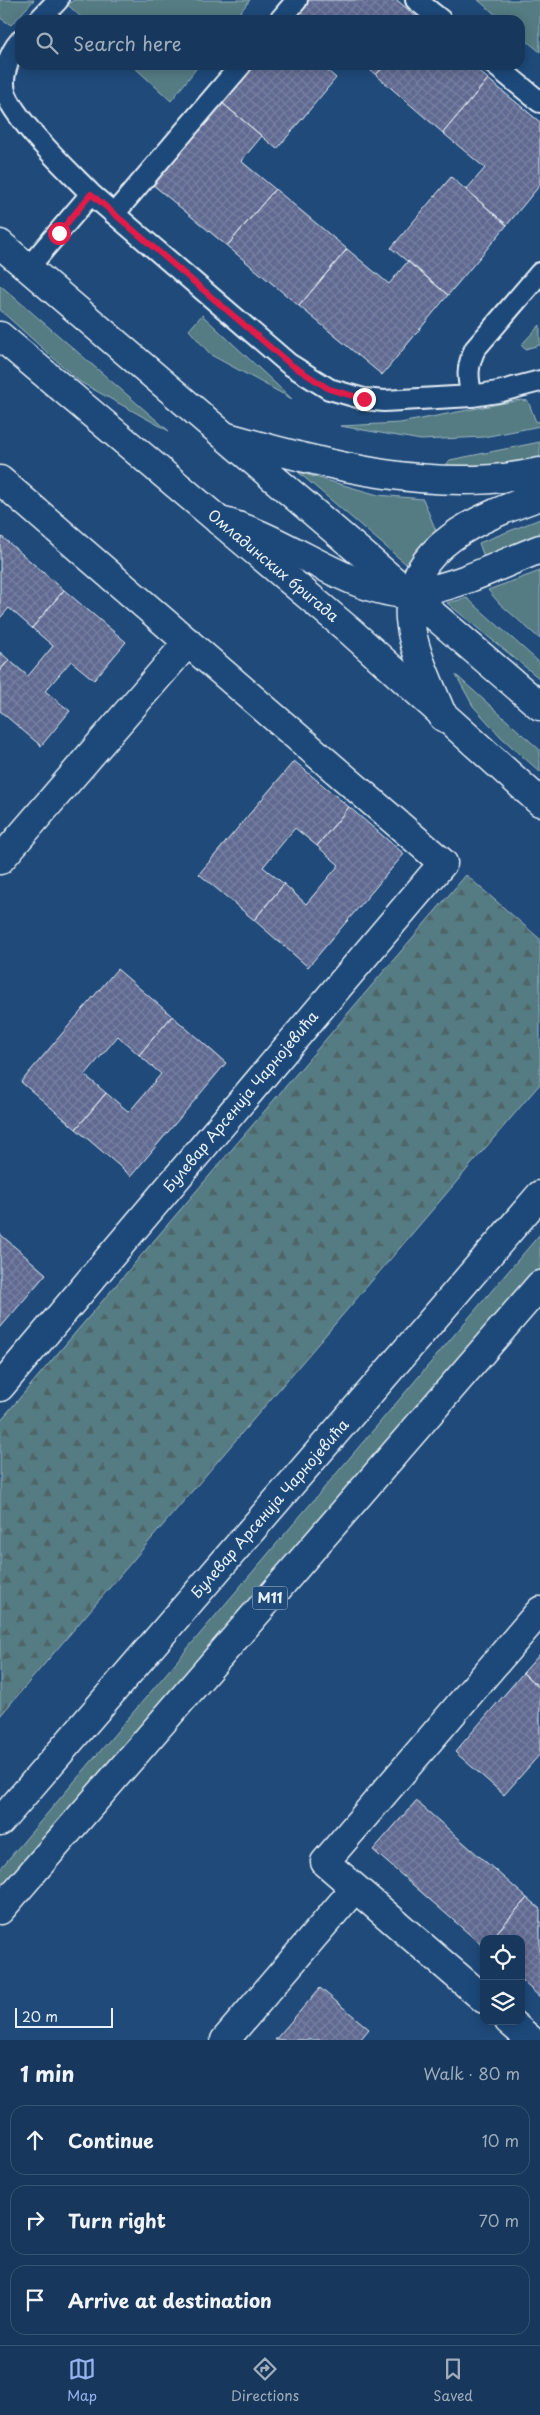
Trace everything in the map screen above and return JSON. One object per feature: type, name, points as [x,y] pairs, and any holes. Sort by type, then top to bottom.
[{"type":"main road","points":[[0,244],[540,706]]},
{"type":"main road","name":"Омладинских бригада","points":[[0,336],[12,352],[219,520],[350,632],[540,802]]},
{"type":"main road","points":[[227,437],[377,473],[430,480],[480,480],[540,472]]},
{"type":"main road","points":[[0,480],[188,642],[0,860]]},
{"type":"main road","points":[[443,717],[415,641],[410,619],[411,594],[419,574],[441,544],[465,528],[498,511],[540,496]]},
{"type":"main road","points":[[219,520],[261,534],[350,578],[376,588],[411,594],[474,578],[540,549]]},
{"type":"main road","name":"Булевар Арсенија Чарнојевића","points":[[0,1386],[443,863],[188,642]]},
{"type":"main road","name":"Булевар Арсенија Чарнојевића","points":[[0,1822],[540,1195]]},
{"type":"main road","name":"M11","points":[[0,1910],[540,1285]]},
{"type":"main road","points":[[480,1996],[325,1862],[540,1611]]},
{"type":"main road","points":[[225,2040],[355,1888]]},
{"type":"main road","points":[[514,2025],[531,2040]]},
{"type":"lane","points":[[44,15],[58,0]]},
{"type":"lane","points":[[284,15],[297,0]]},
{"type":"lane","points":[[416,0],[435,15]]},
{"type":"lane","points":[[15,46],[5,73],[5,90],[13,109],[91,194],[290,364],[329,389],[364,399],[384,401],[472,396],[498,392],[540,381]]},
{"type":"lane","points":[[114,214],[238,70]]},
{"type":"lane","points":[[501,70],[540,102]]},
{"type":"lane","points":[[28,268],[91,194]]},
{"type":"lane","points":[[472,396],[467,376],[469,362],[475,349],[540,273]]},
{"type":"green space","points":[[0,0],[34,0],[20,15],[15,15],[15,21],[11,25],[0,18]]},
{"type":"green space","points":[[73,0],[250,0],[238,15],[79,15],[68,5]]},
{"type":"green space","points":[[478,0],[540,0],[540,52],[525,39],[525,15],[496,15]]},
{"type":"green space","points":[[137,70],[195,70],[171,101]]},
{"type":"green space","points":[[0,285],[169,431],[80,382],[0,310]]},
{"type":"green space","points":[[202,315],[292,399],[211,355],[189,330]]},
{"type":"green space","points":[[540,325],[540,345],[525,349],[521,345]]},
{"type":"green space","points":[[520,400],[528,401],[536,422],[540,421],[540,426],[484,437],[421,440],[340,426],[400,423]]},
{"type":"green space","points":[[540,442],[540,463],[439,474],[450,460]]},
{"type":"green space","points":[[298,472],[378,495],[423,499],[436,531],[406,564]]},
{"type":"green space","points":[[540,519],[540,537],[484,557],[479,543]]},
{"type":"green space","points":[[540,571],[540,639],[499,603],[488,590]]},
{"type":"green space","points":[[467,598],[540,663],[540,679],[447,603]]},
{"type":"green space","points":[[456,675],[540,750],[540,772],[501,737],[473,706]]},
{"type":"green space","points":[[466,875],[540,939],[540,1084],[0,1716],[0,1421]]},
{"type":"green space","points":[[540,1234],[540,1271],[0,1903],[0,1869]]},
{"type":"building","points":[[307,0],[397,0],[414,15],[294,15]]},
{"type":"building","points":[[248,70],[327,70],[336,78],[277,149],[221,102]]},
{"type":"building","points":[[370,70],[380,70],[376,75]]},
{"type":"building","points":[[380,70],[478,70],[488,79],[443,133],[376,75]]},
{"type":"building","points":[[488,79],[540,122],[540,185],[507,225],[466,190],[485,168],[443,133]]},
{"type":"building","points":[[221,102],[262,136],[241,161],[275,189],[227,246],[152,184]]},
{"type":"building","points":[[451,177],[507,225],[448,295],[391,248]]},
{"type":"building","points":[[275,189],[347,249],[299,306],[227,246]]},
{"type":"building","points":[[347,249],[389,284],[408,261],[448,295],[382,375],[299,306]]},
{"type":"building","points":[[2,537],[64,590],[32,628],[9,608],[0,618],[0,540]]},
{"type":"building","points":[[64,590],[126,642],[94,680],[71,661],[45,691],[70,711],[41,746],[0,711],[0,670],[9,660],[28,676],[53,646],[32,628]]},
{"type":"building","points":[[0,652],[9,660],[0,670]]},
{"type":"building","points":[[294,761],[349,807],[317,846],[295,828],[263,867],[284,884],[254,920],[199,874]]},
{"type":"building","points":[[349,807],[404,854],[308,967],[254,920],[284,884],[306,904],[339,865],[317,846]]},
{"type":"building","points":[[117,969],[172,1016],[139,1055],[118,1036],[85,1075],[106,1093],[76,1129],[21,1082]]},
{"type":"building","points":[[172,1016],[226,1063],[131,1176],[76,1129],[106,1093],[129,1112],[161,1074],[139,1055]]},
{"type":"building","points":[[0,1234],[46,1274],[0,1328]]},
{"type":"building","points":[[540,1654],[540,1688],[523,1673]]},
{"type":"building","points":[[523,1673],[540,1688],[540,1754],[504,1795],[455,1752]]},
{"type":"building","points":[[416,1801],[527,1898],[495,1935],[480,1935],[480,1944],[373,1850]]},
{"type":"building","points":[[527,1898],[540,1909],[540,1997],[525,1984],[525,1935],[495,1935]]},
{"type":"building","points":[[320,1988],[369,2029],[360,2040],[275,2040]]},
{"type":"route","points":[[59,233],[91,194],[290,364],[329,389],[364,399]]}]
